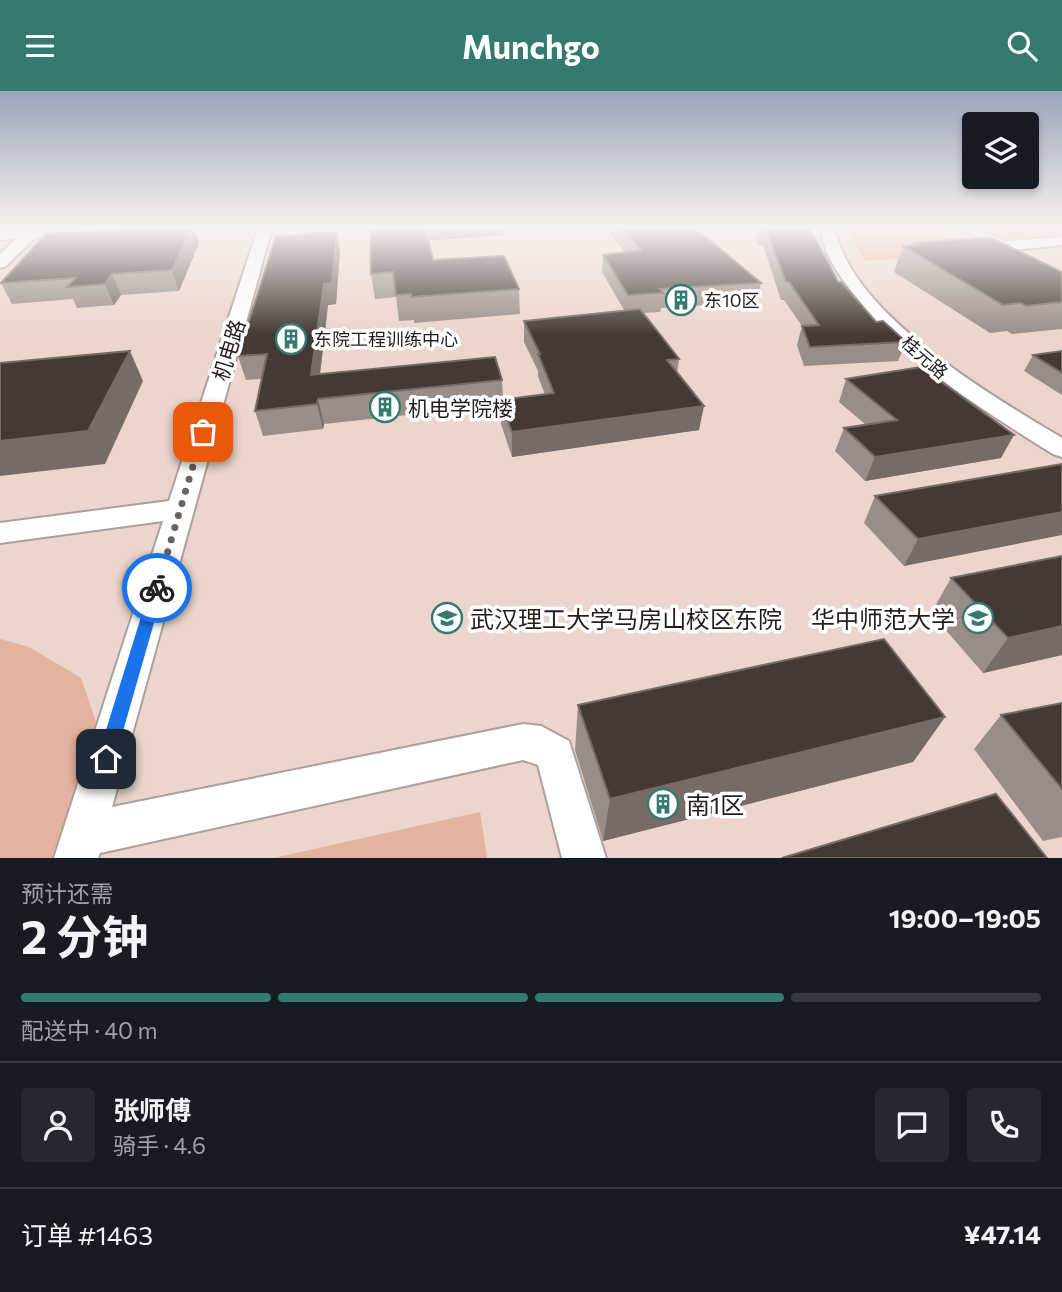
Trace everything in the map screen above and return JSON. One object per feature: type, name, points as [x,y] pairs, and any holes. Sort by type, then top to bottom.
[{"type":"street","name":"机电路","points":[[254,264],[80,846],[523,741],[541,745],[555,754],[584,858]]},
{"type":"street","name":"桂元路","points":[[840,264],[875,314],[947,378],[1062,449]]},
{"type":"street","points":[[0,533],[180,509]]},
{"type":"shaded area","name":"武汉理工大学马房山校区东院","points":[[0,264],[1062,264],[1062,858],[0,858]]},
{"type":"shaded area","points":[[0,639],[29,647],[81,678],[96,722],[53,858],[0,858]]},
{"type":"shaded area","points":[[480,812],[487,858],[274,858]]},
{"type":"building","points":[[19,264],[175,264],[172,270],[112,274],[105,284],[67,287],[75,278],[1,283]]},
{"type":"building","points":[[267,264],[334,264],[332,283],[324,284],[311,375],[495,357],[502,380],[318,399],[317,404],[255,411],[267,354],[238,356]]},
{"type":"building","points":[[371,264],[508,264],[519,289],[411,297],[411,294],[396,295],[393,272],[371,274]]},
{"type":"building","points":[[608,264],[738,264],[761,283],[660,289],[663,293],[628,295]]},
{"type":"building","points":[[779,264],[829,264],[838,282],[841,282],[876,322],[883,321],[906,342],[810,347],[802,326],[819,325],[789,282],[786,282]]},
{"type":"building","points":[[933,264],[1045,264],[1062,272],[1062,302],[1026,306],[1021,303],[1003,305]]},
{"type":"building","points":[[640,309],[679,359],[667,360],[704,406],[512,432],[500,400],[554,393],[524,321]]},
{"type":"building","points":[[130,351],[88,431],[0,441],[0,363]]},
{"type":"building","points":[[1062,351],[1062,373],[1033,355]]},
{"type":"building","points":[[921,367],[1014,435],[875,457],[844,428],[897,420],[846,379]]},
{"type":"building","points":[[1062,464],[1062,512],[918,539],[875,496]]},
{"type":"building","points":[[1062,556],[1062,626],[1008,638],[951,578]]},
{"type":"building","points":[[884,639],[945,717],[610,799],[578,705]]},
{"type":"building","points":[[1062,703],[1062,789],[1001,715]]},
{"type":"building","points":[[996,794],[1047,858],[782,858]]},
{"type":"way so far","points":[[157,588],[203,432]]},
{"type":"place","name":"东10区","points":[[681,300]]},
{"type":"place","name":"东院工程训练中心","points":[[291,339]]},
{"type":"place","name":"机电学院楼","points":[[385,407]]},
{"type":"place","name":"武汉理工大学马房山校区东院","points":[[447,618]]},
{"type":"place","name":"华中师范大学","points":[[978,618]]},
{"type":"place","name":"南1区","points":[[663,804]]},
{"type":"route","points":[[106,759],[157,588]]}]
